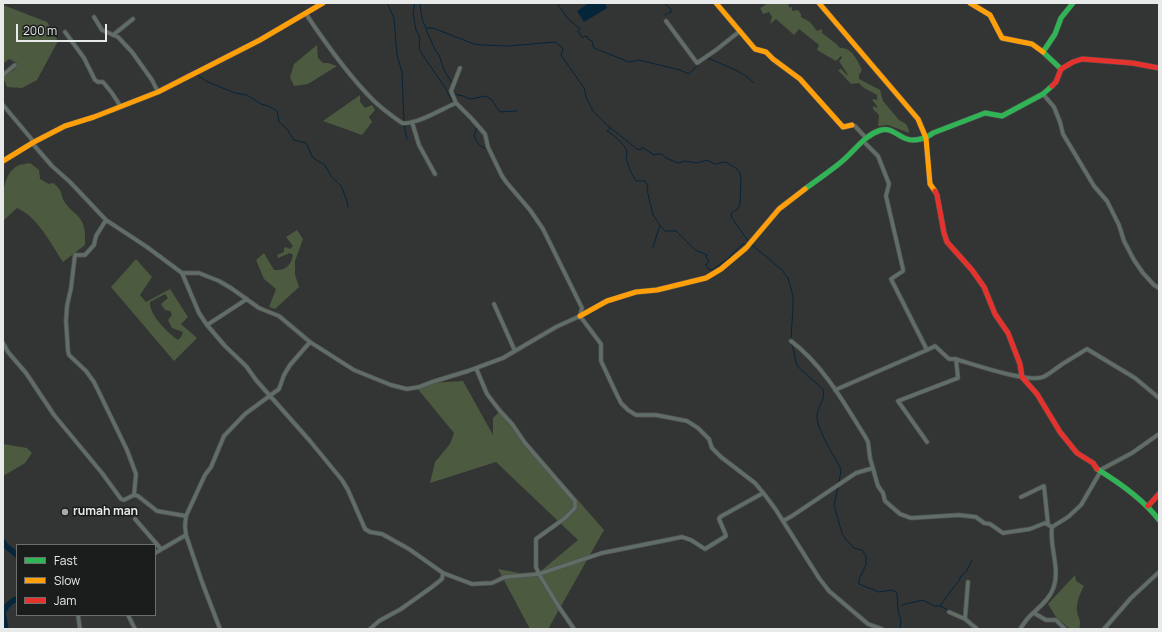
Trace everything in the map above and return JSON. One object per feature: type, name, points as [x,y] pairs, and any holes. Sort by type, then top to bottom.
[{"type":"street","points":[[3,161],[33,142],[64,126],[94,118],[158,92],[260,40],[323,3]]},
{"type":"street","points":[[716,3],[755,49],[766,52],[800,79],[843,127],[852,125],[855,126],[878,156],[889,184],[886,196],[903,269],[903,271],[891,279],[927,350]]},
{"type":"street","points":[[819,3],[918,119],[926,138],[930,184],[937,195],[947,242],[972,270],[984,287],[995,314],[1008,333],[1020,364],[1022,377],[1037,394],[1055,425],[1077,453],[1093,463],[1097,469],[1118,482],[1148,506],[1159,520]]},
{"type":"street","points":[[970,3],[990,15],[1002,38],[1032,44],[1061,69]]},
{"type":"street","points":[[1043,52],[1055,34],[1061,18],[1073,3]]},
{"type":"street","points":[[306,14],[363,89],[374,101],[404,124],[452,105]]},
{"type":"street","points":[[94,18],[102,30],[118,37],[136,57],[152,80],[158,92]]},
{"type":"street","points":[[112,35],[133,19]]},
{"type":"street","points":[[666,21],[697,63],[740,31]]},
{"type":"street","points":[[65,32],[84,58],[95,80],[98,82],[103,82],[121,107]]},
{"type":"street","points":[[182,273],[195,273],[209,277],[231,288],[259,308],[279,316],[310,342],[354,370],[391,385],[407,388],[419,387],[503,358],[556,327],[580,316],[607,300],[623,297],[636,292],[657,290],[706,278],[746,248],[779,209],[841,162],[875,132],[884,129],[892,131],[908,140],[926,138],[933,133],[985,113],[1002,116],[1043,94],[1056,82],[1061,69],[1082,59],[1101,62],[1132,63],[1159,68]]},
{"type":"street","points":[[3,75],[15,65]]},
{"type":"street","points":[[460,68],[451,91],[452,105],[472,120],[485,134],[488,147],[506,183],[530,210],[543,229],[582,308],[580,316]]},
{"type":"street","points":[[1043,94],[1054,107],[1063,134],[1094,186],[1107,201],[1119,224],[1124,241],[1134,260],[1143,273],[1154,285],[1159,288]]},
{"type":"street","points":[[3,105],[52,166],[70,182],[106,220],[147,247],[182,273],[199,314],[206,325],[246,366],[256,380],[342,480],[365,529],[370,532],[382,534],[409,549],[443,573],[472,584],[483,584],[492,583],[505,577],[539,574],[602,553],[682,537],[691,540],[705,549],[726,536],[719,519],[720,517],[763,492]]},
{"type":"street","points":[[412,122],[419,145],[434,174]]},
{"type":"street","points":[[106,220],[96,236],[94,245],[85,255],[75,255],[67,306],[67,346],[69,355],[86,371],[94,382],[127,450],[136,474],[134,495]]},
{"type":"street","points":[[206,325],[247,299]]},
{"type":"street","points":[[494,304],[515,350]]},
{"type":"street","points":[[580,316],[601,344],[601,361],[618,398],[628,410],[636,415],[656,415],[688,421],[703,433],[709,439],[712,448],[721,457],[755,483],[763,492],[829,591],[868,624],[882,629]]},
{"type":"street","points":[[791,341],[814,361],[866,438],[878,486],[883,493],[885,501],[900,514],[911,518],[959,515],[976,517],[1003,533],[1030,529],[1046,523],[1052,527]]},
{"type":"street","points":[[220,629],[186,535],[186,516],[224,436],[245,414],[279,389],[284,375],[290,365],[310,342]]},
{"type":"street","points":[[3,344],[26,373],[54,415],[122,499],[124,500],[134,495],[138,496],[157,511],[186,516]]},
{"type":"street","points":[[835,390],[935,346],[949,359],[1032,379],[1042,378],[1087,348],[1135,378],[1159,398]]},
{"type":"street","points":[[927,442],[898,401],[958,378],[956,360]]},
{"type":"street","points":[[476,368],[487,394],[512,424],[525,443],[575,501],[575,508],[565,518],[536,539],[536,567],[559,607],[574,629]]},
{"type":"street","points":[[1052,527],[1081,505],[1102,469],[1132,453],[1159,434]]},
{"type":"street","points":[[783,521],[856,473],[873,468]]},
{"type":"street","points":[[1021,497],[1044,486],[1048,524]]},
{"type":"street","points":[[1148,506],[1159,494]]},
{"type":"street","points":[[135,519],[155,544]]},
{"type":"street","points":[[1020,629],[1029,617],[1047,600],[1054,588],[1056,570],[1052,546],[1052,527]]},
{"type":"street","points":[[156,552],[186,535]]},
{"type":"street","points":[[156,545],[160,550]]},
{"type":"street","points":[[1104,628],[1131,598],[1159,572]]},
{"type":"street","points":[[370,629],[379,621],[401,609],[432,587],[442,579],[443,573]]},
{"type":"street","points":[[965,619],[968,582]]},
{"type":"street","points":[[949,612],[965,619],[977,629]]},
{"type":"street","points":[[1034,613],[1046,620],[1056,620],[1065,629]]},
{"type":"street","points":[[78,616],[80,629]]},
{"type":"street","points":[[128,616],[135,629]]},
{"type":"green space","points":[[768,3],[789,3],[788,5],[790,8],[792,7],[792,11],[798,10],[801,17],[810,22],[817,31],[822,29],[822,33],[840,48],[844,48],[851,52],[862,70],[859,75],[859,79],[880,90],[883,101],[899,120],[906,124],[909,133],[888,125],[878,126],[879,115],[873,109],[873,106],[877,108],[877,106],[872,100],[877,100],[877,95],[864,88],[859,83],[851,84],[838,70],[841,69],[848,75],[839,61],[842,58],[841,56],[836,61],[817,50],[819,45],[799,29],[794,35],[776,19],[770,24],[772,17],[769,12],[763,14],[760,8]]},
{"type":"green space","points":[[3,5],[47,22],[58,41],[37,80],[22,88],[7,87],[3,77],[15,69],[17,63],[9,59],[3,64]]},
{"type":"green space","points":[[317,45],[318,58],[323,63],[337,66],[308,84],[294,86],[290,77],[294,64]]},
{"type":"green space","points":[[360,95],[360,102],[365,108],[372,105],[375,110],[369,117],[372,122],[362,135],[323,121]]},
{"type":"green space","points":[[30,163],[39,170],[40,179],[49,184],[53,183],[59,188],[66,204],[84,226],[85,245],[63,262],[38,224],[25,212],[17,208],[3,221],[5,183],[12,171],[17,166]]},
{"type":"green space","points":[[297,230],[303,239],[295,261],[295,275],[299,287],[275,309],[269,307],[276,289],[264,279],[256,260],[264,253],[274,270],[287,267],[291,262],[293,255],[290,253],[278,258],[277,255],[284,252],[284,248],[286,247],[290,249],[293,246],[286,237]]},
{"type":"green space","points":[[136,259],[152,277],[140,295],[146,302],[170,289],[188,317],[181,324],[197,338],[174,361],[111,287]],"holes":[[[165,294],[168,298],[161,304],[165,310],[170,311],[172,315],[168,320],[172,328],[183,332],[178,340],[160,323],[151,307],[150,302]]]},
{"type":"green space","points":[[463,381],[493,435],[493,418],[500,411],[604,530],[548,629],[530,629],[498,569],[535,576],[578,540],[496,462],[430,483],[435,462],[450,444],[454,433],[417,388],[429,383]]},
{"type":"green space","points":[[3,444],[27,448],[32,453],[25,463],[5,475],[3,474]]},
{"type":"green space","points":[[1075,575],[1076,581],[1084,586],[1077,605],[1080,626],[1079,629],[1070,629],[1056,617],[1048,604]]},
{"type":"water","points":[[589,3],[605,3],[607,8],[584,22],[577,11]]},
{"type":"waterway","points":[[387,3],[394,18],[397,55],[402,72],[404,122]]},
{"type":"waterway","points":[[415,3],[413,13],[416,30],[420,38],[420,51],[446,89],[453,103]]},
{"type":"waterway","points":[[420,3],[422,19],[426,28],[433,28],[474,44],[508,46],[555,42],[563,48],[561,55],[584,88],[586,97],[593,111],[607,125],[637,149],[641,150],[642,147],[654,155],[662,154],[666,158],[678,163],[685,161],[697,163],[707,160],[715,164],[726,162],[737,169],[740,173],[741,181],[740,204],[738,209],[731,213],[732,218],[748,241]]},
{"type":"waterway","points":[[557,3],[568,19],[580,29],[578,31],[582,37],[587,36],[588,39],[592,41],[594,48],[629,62],[639,60],[680,70],[689,74],[701,62]]},
{"type":"waterway","points":[[664,3],[671,9],[671,12],[665,15]]},
{"type":"waterway","points":[[426,29],[452,85]]},
{"type":"waterway","points":[[195,70],[232,52]]},
{"type":"waterway","points":[[704,60],[708,58],[732,69],[744,75],[754,83]]},
{"type":"waterway","points":[[197,75],[208,82],[235,93],[247,95],[261,104],[277,111],[279,122],[287,129],[294,140],[306,143],[313,158],[325,165],[331,176],[341,186],[348,207]]},
{"type":"waterway","points":[[454,94],[470,99],[486,96],[491,99],[500,112],[517,111]]},
{"type":"waterway","points":[[452,106],[456,106],[471,120]]},
{"type":"waterway","points":[[414,124],[452,107]]},
{"type":"waterway","points":[[404,125],[407,139]]},
{"type":"waterway","points":[[405,126],[410,125]]},
{"type":"waterway","points":[[477,127],[474,136],[479,145],[486,149]]},
{"type":"waterway","points":[[611,128],[607,131],[619,140],[626,149],[626,158],[636,181],[645,181],[648,186],[647,190],[653,215],[660,225],[653,247]]},
{"type":"waterway","points":[[661,226],[665,231],[676,231],[695,250],[707,255],[706,257],[709,261],[706,265],[708,269],[712,270],[729,258],[743,244],[747,244]]},
{"type":"waterway","points":[[752,245],[781,269],[788,278],[793,296],[791,340]]},
{"type":"waterway","points":[[792,344],[797,366],[823,389],[823,399],[818,412],[817,421],[826,442],[840,467],[841,471],[839,482]]},
{"type":"waterway","points":[[838,487],[834,505],[842,533],[854,548],[862,550],[866,556],[866,565],[859,579],[859,584],[879,592],[892,590],[897,593],[898,610],[901,621],[900,629]]},
{"type":"waterway","points":[[3,542],[16,554]]},
{"type":"waterway","points":[[902,605],[923,600],[934,606],[940,606],[960,577],[966,572],[972,560]]},
{"type":"waterway","points":[[6,629],[3,612],[11,602],[16,600]]},
{"type":"waterway","points":[[940,606],[948,610]]},
{"type":"traffic: fast","points":[[1061,69],[1043,52],[1055,34],[1061,18],[1073,3]]},
{"type":"traffic: fast","points":[[805,189],[845,159],[864,140],[875,132],[885,129],[910,140],[921,139],[985,113],[1002,116],[1043,94],[1052,86]]},
{"type":"traffic: fast","points":[[1097,469],[1131,492],[1146,505],[1159,520]]},
{"type":"traffic: slow","points":[[3,161],[34,142],[65,126],[94,117],[158,92],[260,40],[323,3]]},
{"type":"traffic: slow","points":[[716,3],[755,49],[766,52],[800,79],[843,127],[852,125]]},
{"type":"traffic: slow","points":[[819,3],[918,119],[926,138],[930,184],[935,191]]},
{"type":"traffic: slow","points":[[970,3],[990,15],[1002,38],[1032,44],[1043,52]]},
{"type":"traffic: slow","points":[[580,316],[607,301],[636,292],[657,290],[706,278],[721,269],[746,248],[779,209],[805,189]]},
{"type":"traffic: jam","points":[[1052,86],[1056,82],[1061,69],[1082,59],[1132,63],[1159,68]]},
{"type":"traffic: jam","points":[[935,191],[947,242],[972,270],[984,287],[995,314],[1008,333],[1020,364],[1022,377],[1037,394],[1060,432],[1077,453],[1093,463],[1097,469]]},
{"type":"traffic: jam","points":[[1148,506],[1159,494]]},
{"type":"place","name":"rumah man","points":[[65,512]]}]
